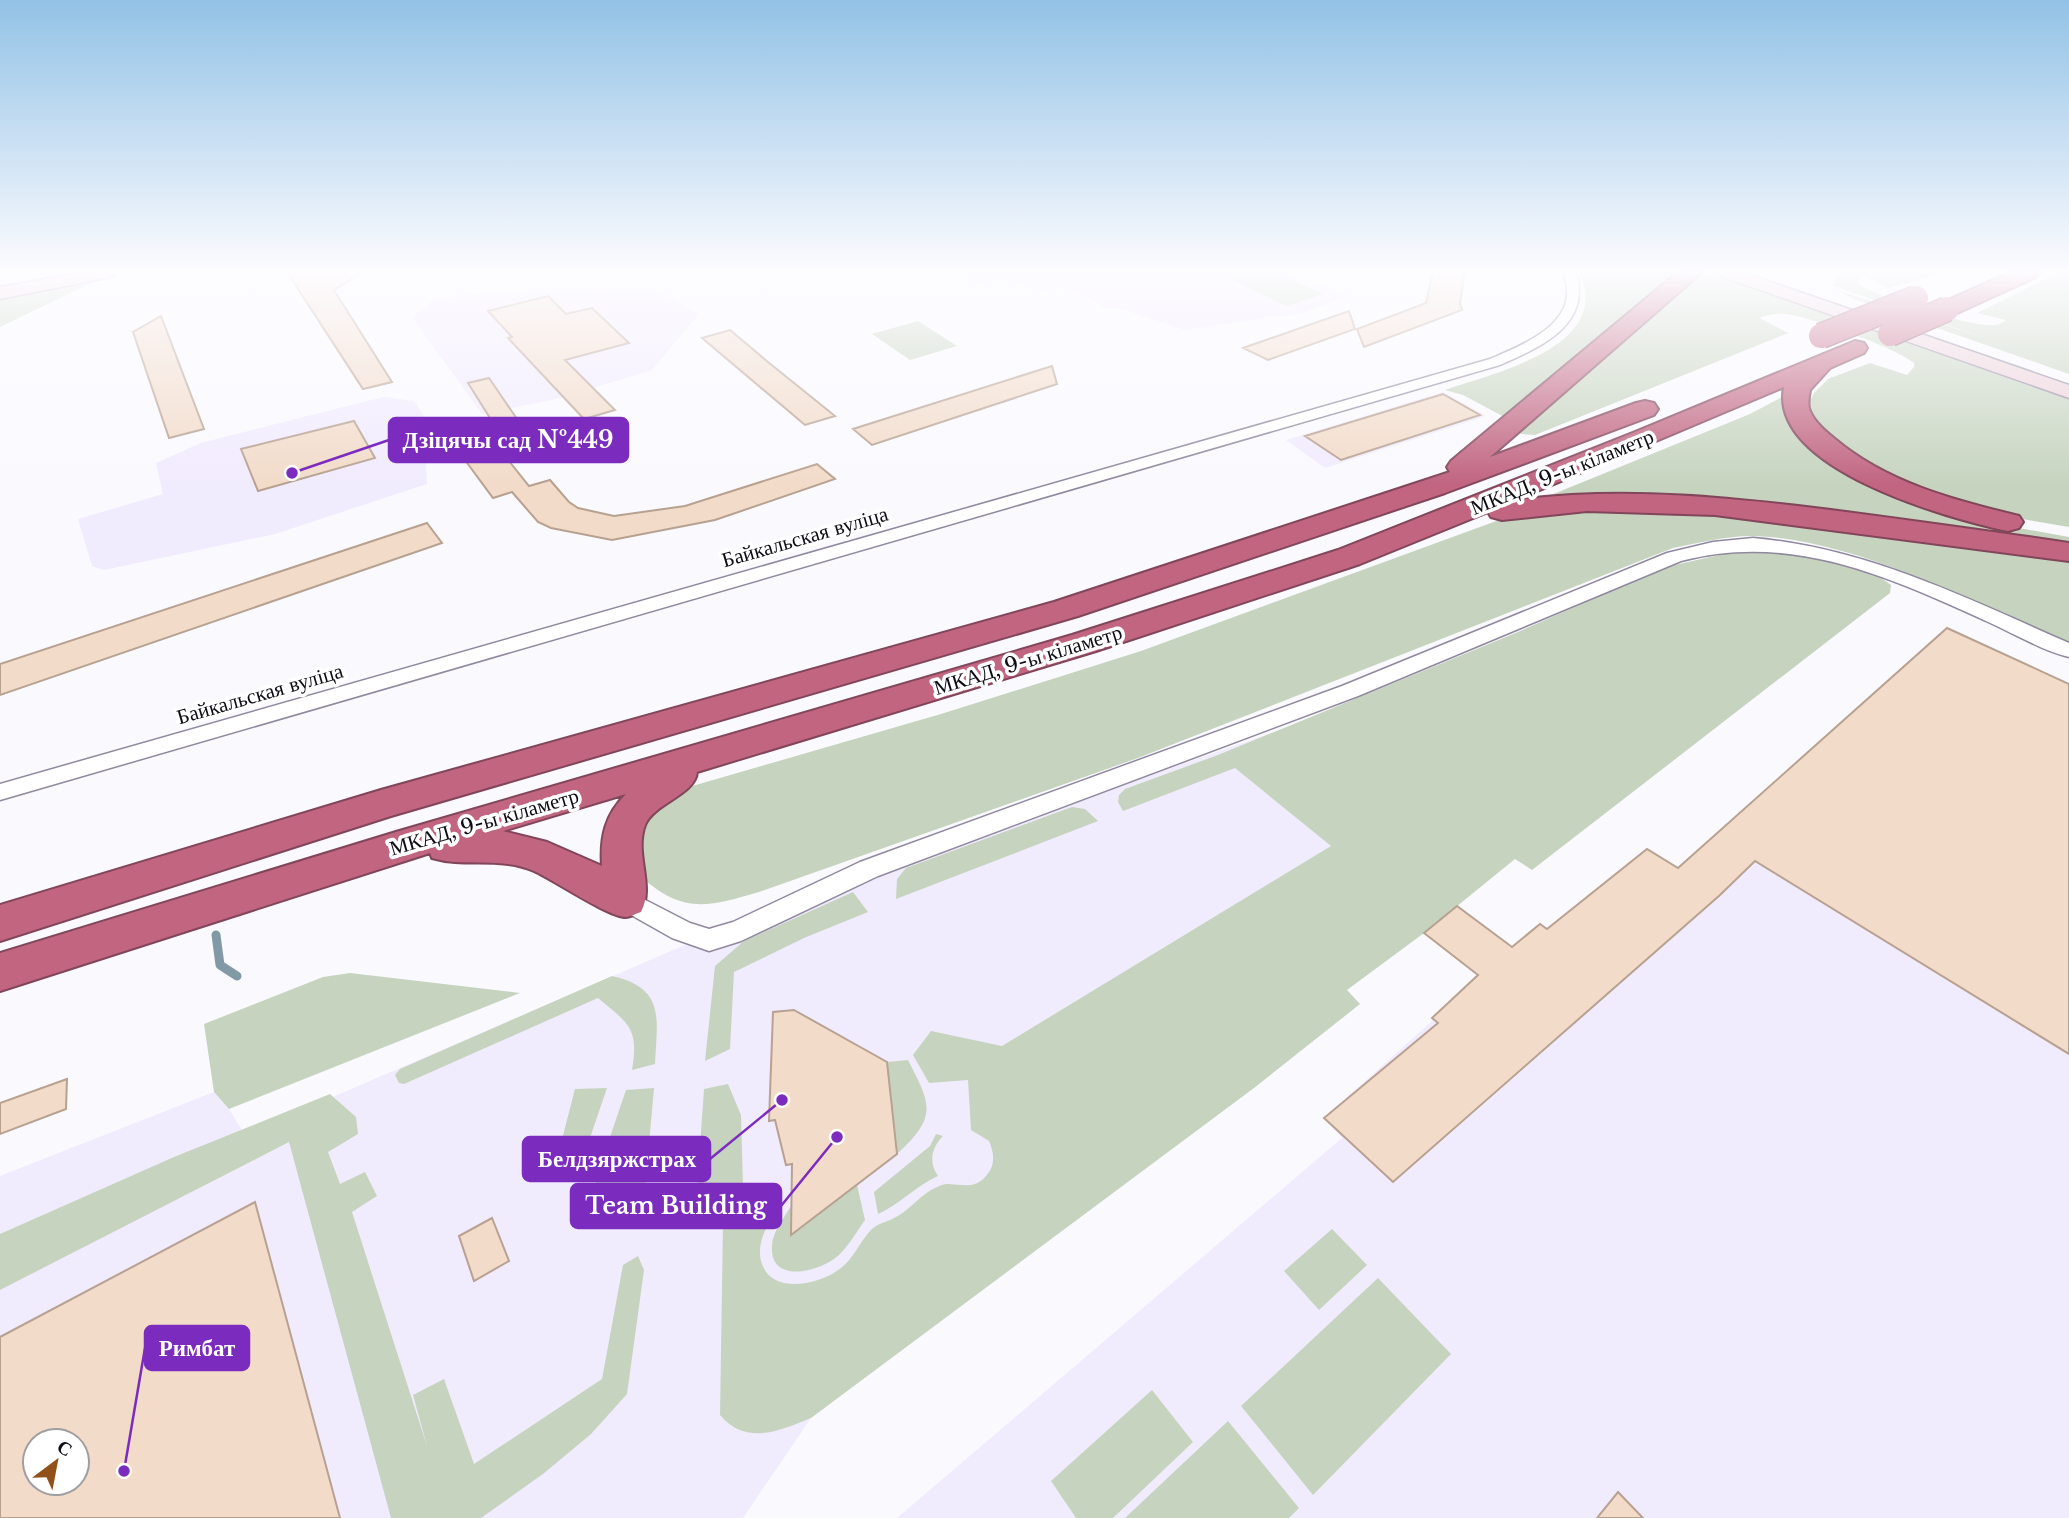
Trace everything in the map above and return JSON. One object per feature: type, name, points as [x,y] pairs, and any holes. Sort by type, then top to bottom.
[{"type":"highway","points":[[1436,487],[1608,343]]},
{"type":"highway","name":"МКАД, 9-ы кіламетр","points":[[0,972],[396,848],[1084,643],[1349,556],[1445,520],[1832,343]]},
{"type":"highway","name":"МКАД, 9-ы кіламетр","points":[[1756,363],[1821,349],[1855,348],[1864,343]]},
{"type":"highway","points":[[1821,349],[1797,388],[1797,412],[1814,435],[1835,453],[1881,480],[1934,502],[1999,520],[2069,532]]},
{"type":"highway","name":"МКАД, 9-ы кіламетр","points":[[0,923],[381,804],[1066,609],[1436,487],[1608,425],[1669,399]]},
{"type":"highway","points":[[1445,520],[1540,505],[1654,502],[1726,506],[2069,552]]},
{"type":"highway","points":[[626,900],[620,840],[626,818],[647,796],[681,773],[735,748]]},
{"type":"highway","points":[[396,848],[497,846],[517,849],[556,862],[626,900]]},
{"type":"main road","points":[[1928,343],[2069,392]]},
{"type":"main road","points":[[1973,343],[2069,380]]},
{"type":"street","name":"Байкальская вуліца","points":[[0,792],[1495,362],[1535,343]]},
{"type":"street","points":[[626,900],[681,931],[709,940],[741,930],[869,869],[1350,691],[1674,556],[1716,547],[1751,544],[1782,546],[1844,558],[2069,651]]},
{"type":"shaded area","points":[[431,343],[675,343],[652,370],[556,399],[482,414]]},
{"type":"shaded area","points":[[1443,392],[1486,416],[1325,468],[1286,440]]},
{"type":"shaded area","points":[[383,397],[414,401],[423,415],[427,484],[275,534],[104,570],[92,566],[78,519],[163,494],[156,463],[201,443]]},
{"type":"shaded area","points":[[1947,628],[2069,684],[2069,1518],[897,1518],[1342,1138],[1324,1118],[1540,924],[1547,929],[1647,849],[1678,868]]},
{"type":"shaded area","points":[[1328,713],[1506,854],[1332,982],[1346,1005],[811,1418],[743,1518],[0,1518],[0,1176],[214,1092],[229,1109],[245,1135],[766,910]]},
{"type":"green space","points":[[885,343],[952,343],[957,346],[910,360]]},
{"type":"green space","points":[[1558,343],[1600,343],[1510,420],[1463,395],[1445,390],[1518,365]]},
{"type":"green space","points":[[1622,343],[1764,343],[1535,435],[1521,434],[1520,431]]},
{"type":"green space","points":[[1874,343],[1919,343],[2069,395],[2069,527],[1987,513],[1869,469],[1820,429],[1813,416],[1810,401],[1828,379],[1870,363],[1907,375],[1914,367],[1914,363]]},
{"type":"green space","points":[[1980,343],[2069,343],[2069,374]]},
{"type":"green space","points":[[1784,396],[1802,433],[1991,523],[2069,537],[2069,545],[1806,507],[1699,497],[1551,495],[1750,414]]},
{"type":"green space","points":[[1657,508],[1728,512],[2069,557],[2069,644],[1914,576],[1831,548],[1752,536],[1722,538],[1673,548],[1138,758],[759,892],[723,902],[694,904],[667,896],[637,873],[634,819],[682,789],[941,714],[1141,651],[1510,516]]},
{"type":"green space","points":[[1737,551],[1797,553],[1837,560],[1874,574],[1891,585],[1890,593],[1532,870],[1515,859],[1424,933],[1347,990],[1360,1004],[1254,1088],[811,1418],[775,1431],[752,1433],[730,1425],[720,1415],[723,1222],[777,1211],[765,1232],[760,1249],[764,1268],[771,1277],[793,1284],[831,1275],[846,1264],[867,1234],[876,1226],[899,1215],[937,1187],[977,1183],[991,1168],[993,1154],[989,1141],[971,1130],[968,1080],[929,1083],[913,1055],[931,1031],[1002,1046],[1331,846],[1235,768],[1123,811],[1118,802],[1119,795],[1125,789],[1218,755],[1518,632],[1666,567]]},
{"type":"green space","points":[[1072,807],[1085,809],[1098,821],[896,899],[897,879],[906,868]]},
{"type":"green space","points":[[853,892],[868,912],[804,938],[734,972],[730,1049],[705,1061],[715,966],[744,941]]},
{"type":"green space","points":[[350,973],[520,993],[229,1109],[214,1092],[204,1024],[323,977]]},
{"type":"green space","points":[[612,976],[642,988],[650,997],[657,1020],[655,1064],[632,1070],[634,1045],[629,1028],[598,998],[404,1084],[399,1083],[395,1075],[400,1069]]},
{"type":"green space","points":[[908,1060],[922,1088],[925,1119],[919,1130],[897,1154],[887,1062]]},
{"type":"green space","points":[[728,1084],[741,1115],[743,1187],[733,1196],[696,1203],[704,1089]]},
{"type":"green space","points":[[607,1088],[577,1176],[561,1143],[575,1089]]},
{"type":"green space","points":[[654,1088],[645,1189],[631,1207],[618,1209],[606,1199],[595,1181],[626,1090]]},
{"type":"green space","points":[[330,1094],[356,1117],[358,1134],[328,1152],[340,1184],[365,1172],[377,1196],[352,1212],[427,1446],[413,1395],[444,1379],[474,1464],[602,1379],[623,1265],[638,1256],[644,1270],[627,1394],[591,1434],[543,1474],[481,1518],[391,1518],[289,1142],[0,1290],[0,1234],[174,1157]]},
{"type":"green space","points":[[936,1134],[943,1136],[936,1145],[932,1160],[938,1176],[878,1214],[874,1192],[930,1146]]},
{"type":"green space","points":[[857,1185],[865,1220],[839,1255],[825,1264],[805,1271],[785,1270],[778,1265],[773,1257],[774,1235],[791,1206],[792,1234]]},
{"type":"green space","points":[[1332,1229],[1367,1265],[1319,1310],[1284,1271]]},
{"type":"green space","points":[[1378,1278],[1451,1354],[1313,1495],[1241,1406]]},
{"type":"green space","points":[[1152,1390],[1193,1442],[1113,1518],[1076,1518],[1051,1481]]},
{"type":"green space","points":[[1228,1421],[1299,1508],[1289,1518],[1125,1518]]},
{"type":"building","points":[[137,343],[171,343],[204,429],[169,438]]},
{"type":"building","points":[[333,343],[367,343],[392,382],[363,389]]},
{"type":"building","points":[[513,343],[629,343],[565,360],[615,410],[584,419]]},
{"type":"building","points":[[708,343],[745,343],[835,416],[805,425]]},
{"type":"building","points":[[1258,343],[1316,343],[1268,360],[1243,348]]},
{"type":"building","points":[[1052,366],[1057,384],[872,445],[853,429]]},
{"type":"building","points":[[489,378],[528,435],[505,442],[468,383]]},
{"type":"building","points":[[1443,394],[1480,415],[1341,460],[1305,436]]},
{"type":"building","points":[[354,421],[375,458],[258,491],[241,449]]},
{"type":"building","points":[[485,431],[529,486],[550,480],[569,502],[578,508],[614,516],[685,506],[817,464],[835,479],[715,520],[612,540],[551,528],[538,522],[512,492],[493,498],[451,441]]},
{"type":"building","points":[[427,523],[442,543],[0,695],[0,664]]},
{"type":"building","points":[[1947,628],[2069,684],[2069,1054],[1755,861],[1720,895],[1393,1182],[1324,1118],[1438,1023],[1432,1018],[1478,975],[1424,933],[1457,906],[1512,947],[1540,924],[1547,929],[1647,849],[1678,868]]},
{"type":"building","points":[[794,1010],[887,1062],[897,1154],[791,1235],[792,1164],[786,1165],[775,1120],[769,1121],[773,1012]]},
{"type":"building","points":[[67,1079],[66,1109],[0,1134],[0,1103]]},
{"type":"building","points":[[255,1202],[340,1518],[0,1518],[0,1337]]},
{"type":"building","points":[[492,1218],[509,1261],[474,1281],[459,1236]]},
{"type":"building","points":[[1618,1492],[1643,1518],[1597,1518]]},
{"type":"waterway","points":[[216,935],[220,965],[237,976]]},
{"type":"place","name":"Дзіцячы сад №449","points":[[292,473]]},
{"type":"place","name":"Белдзяржстрах","points":[[782,1100]]},
{"type":"place","name":"Team Building","points":[[837,1137]]},
{"type":"place","name":"Римбат","points":[[124,1471]]}]
